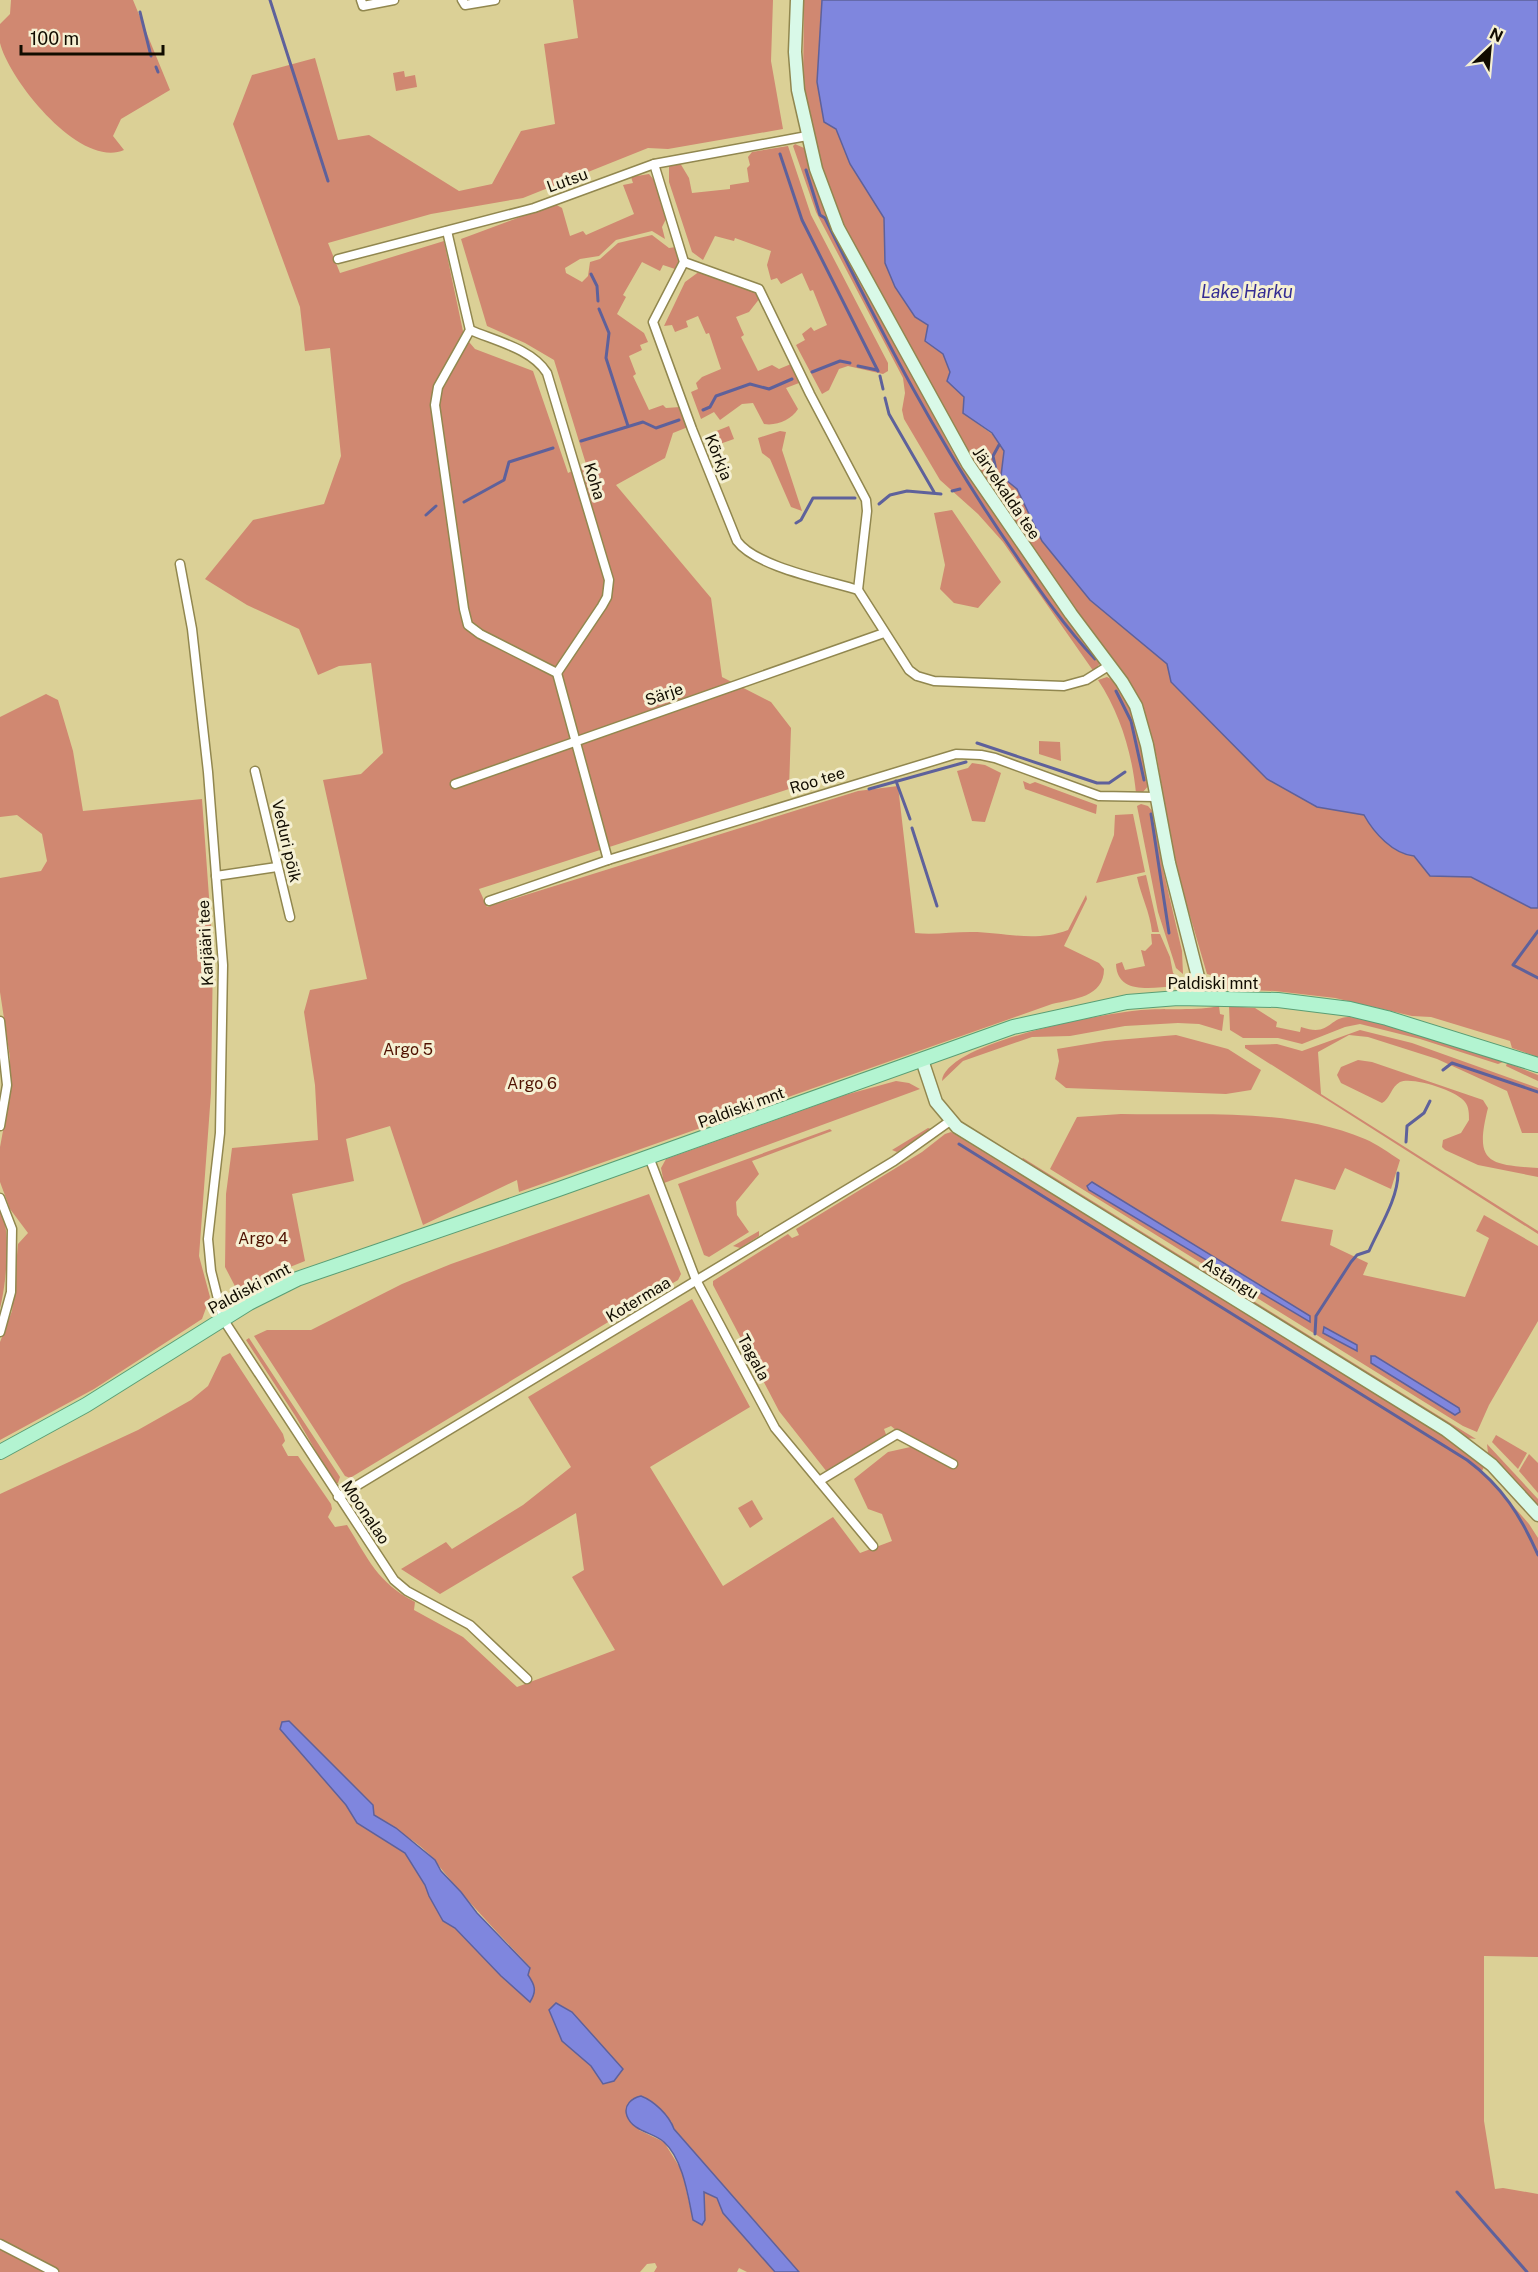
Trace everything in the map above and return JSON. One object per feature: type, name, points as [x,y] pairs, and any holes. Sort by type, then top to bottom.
[{"type":"main road","name":"Paldiski mnt","points":[[0,1452],[86,1405],[223,1319],[297,1280],[1013,1027],[1127,1002],[1197,998],[1278,1000],[1350,1010],[1439,1033],[1538,1065]]},
{"type":"street","points":[[361,0],[363,6],[394,0]]},
{"type":"street","points":[[462,0],[465,5],[495,0]]},
{"type":"street","name":"Järvekalda tee","points":[[797,0],[796,70],[807,136],[838,228],[947,431],[1034,563],[1129,693],[1142,724],[1169,863],[1198,977],[1197,998]]},
{"type":"street","name":"Lutsu","points":[[338,259],[534,208],[654,164],[807,136]]},
{"type":"street","points":[[654,164],[684,262],[759,289],[810,394],[866,500],[867,512],[858,590],[909,670],[917,676],[934,681],[1064,686],[1092,676],[1110,665]]},
{"type":"street","points":[[447,231],[470,330],[438,387],[435,405],[468,625],[480,634],[557,673],[608,860]]},
{"type":"street","name":"Kõrkja","points":[[684,262],[653,322],[692,429],[737,541],[744,550],[760,560],[858,590]]},
{"type":"street","name":"Koha","points":[[470,330],[529,355],[540,363],[547,373],[609,580],[607,597],[602,606],[557,673]]},
{"type":"street","name":"Karjääri tee","points":[[180,564],[192,629],[223,964],[222,1098],[208,1239],[211,1271],[223,1319]]},
{"type":"street","name":"Särje","points":[[454,784],[884,633]]},
{"type":"street","name":"Roo tee","points":[[489,901],[608,860],[956,754],[981,754],[1099,796],[1157,797]]},
{"type":"street","name":"Veduri põik","points":[[255,771],[290,917]]},
{"type":"street","points":[[216,876],[277,867]]},
{"type":"street","points":[[0,1021],[7,1085],[0,1126]]},
{"type":"street","name":"Astangu","points":[[922,1060],[936,1102],[950,1121],[994,1152],[1446,1430],[1492,1465],[1538,1515]]},
{"type":"street","name":"Kotermaa","points":[[338,1497],[894,1161],[950,1121]]},
{"type":"street","name":"Tagala","points":[[649,1157],[696,1280],[775,1428],[873,1546]]},
{"type":"street","points":[[0,1198],[12,1229],[11,1292],[0,1332]]},
{"type":"street","name":"Moonalao","points":[[223,1319],[394,1580],[407,1591],[470,1625],[527,1679]]},
{"type":"street","points":[[819,1481],[897,1434],[953,1464]]},
{"type":"street","points":[[0,2244],[54,2272]]},
{"type":"green space","points":[[11,0],[133,0],[170,90],[121,119],[113,136],[124,150],[106,152],[87,146],[49,118],[32,98],[17,78],[0,43],[0,24],[10,14]]},
{"type":"green space","points":[[573,0],[773,0],[771,61],[783,129],[668,149],[648,148],[523,198],[431,214],[328,243],[340,273],[444,241],[464,336],[475,349],[533,371],[568,473],[586,464],[554,360],[525,343],[487,326],[461,239],[555,204],[562,208],[570,236],[583,231],[586,235],[634,214],[623,185],[633,183],[631,177],[649,174],[654,180],[666,219],[662,227],[665,239],[652,231],[616,240],[599,256],[580,259],[565,268],[566,273],[582,282],[588,276],[590,262],[600,259],[618,243],[652,235],[669,248],[676,247],[679,260],[675,269],[663,265],[660,271],[642,262],[623,295],[626,297],[617,314],[644,333],[648,342],[640,345],[642,350],[629,356],[636,374],[633,376],[649,410],[663,405],[666,408],[680,407],[688,427],[673,433],[665,458],[616,485],[711,598],[722,677],[771,702],[791,728],[789,789],[479,889],[487,907],[858,791],[898,786],[915,933],[984,932],[1020,936],[1055,934],[1068,930],[1086,895],[1087,899],[1064,946],[1099,963],[1104,969],[1103,978],[1093,991],[1078,998],[1052,1004],[519,1192],[517,1180],[423,1225],[390,1126],[346,1139],[354,1181],[292,1194],[305,1261],[270,1275],[238,1292],[225,1267],[226,1194],[232,1148],[318,1140],[315,1085],[304,1012],[310,990],[367,979],[323,780],[361,774],[383,753],[371,663],[339,666],[318,675],[299,629],[247,605],[205,579],[253,520],[324,504],[341,456],[330,348],[305,351],[300,307],[233,124],[252,75],[315,58],[338,140],[369,135],[459,191],[492,184],[521,131],[555,124],[544,44],[578,38]]},
{"type":"green space","points":[[804,0],[822,0],[817,82],[850,164],[884,218],[885,263],[915,317],[928,325],[925,341],[943,354],[950,372],[947,381],[964,397],[963,413],[992,434],[1004,451],[1001,476],[1017,489],[1042,541],[1090,600],[1167,664],[1538,840],[1538,1057],[1512,1048],[1510,1041],[1431,1017],[1412,1016],[1335,998],[1275,991],[1226,989],[1221,978],[1207,974],[1174,861],[1157,758],[1143,705],[1121,669],[1066,597],[993,491],[951,425],[842,222],[822,167],[803,86]]},
{"type":"green space","points":[[404,71],[405,77],[415,75],[417,87],[396,91],[393,73]]},
{"type":"green space","points":[[795,144],[804,148],[821,202],[833,229],[954,454],[1061,609],[1098,658],[1100,663],[1094,672],[1003,542],[978,514],[940,480],[904,419],[903,378],[816,212],[793,146]]},
{"type":"green space","points":[[788,146],[811,215],[888,363],[888,371],[883,374],[848,366],[839,369],[829,390],[822,394],[796,345],[805,340],[802,334],[811,327],[814,331],[827,325],[813,290],[810,291],[802,273],[781,284],[777,278],[771,280],[767,265],[771,251],[735,238],[734,241],[715,236],[703,260],[692,252],[669,182],[669,164],[680,163],[689,178],[692,193],[730,189],[730,185],[749,182],[748,157],[752,152]]},
{"type":"green space","points":[[700,271],[753,291],[760,298],[749,312],[736,317],[744,335],[741,337],[758,371],[772,365],[779,369],[791,364],[799,383],[786,388],[798,409],[788,419],[779,423],[764,424],[753,403],[742,404],[720,420],[714,412],[701,419],[691,392],[698,389],[696,383],[702,377],[721,369],[709,333],[706,334],[698,316],[686,321],[688,327],[675,332],[672,325],[664,326],[685,282]]},
{"type":"green space","points":[[729,426],[734,439],[714,446],[709,434]]},
{"type":"green space","points":[[780,431],[786,432],[782,450],[802,511],[791,507],[770,459],[762,453],[758,438]]},
{"type":"green space","points":[[952,510],[1001,582],[978,608],[954,603],[940,589],[945,565],[934,513]]},
{"type":"green space","points":[[1107,677],[1116,683],[1131,709],[1141,742],[1149,785],[1143,792],[1136,793],[1124,734],[1113,706],[1098,680]]},
{"type":"green space","points":[[46,694],[58,700],[73,751],[83,811],[202,799],[213,953],[211,1093],[199,1256],[210,1297],[202,1319],[94,1389],[0,1440],[0,1342],[12,1311],[18,1244],[28,1233],[10,1209],[0,1182],[0,1147],[10,1093],[10,1058],[0,992],[0,878],[41,871],[47,861],[42,834],[17,815],[0,817],[0,717]]},
{"type":"green space","points":[[1039,741],[1060,742],[1061,761],[1039,754]]},
{"type":"green space","points":[[972,763],[985,765],[1001,773],[985,822],[972,821],[957,771],[968,768]]},
{"type":"green space","points":[[1023,781],[1030,784],[1035,782],[1097,805],[1096,814],[1025,789]]},
{"type":"green space","points":[[1141,804],[1148,806],[1154,813],[1162,865],[1182,951],[1183,974],[1176,968],[1158,912],[1137,806]]},
{"type":"green space","points":[[1133,814],[1145,872],[1096,883],[1114,835],[1115,815]]},
{"type":"green space","points":[[1146,875],[1159,932],[1152,932],[1137,877]]},
{"type":"green space","points":[[1151,934],[1160,934],[1170,957],[1173,973],[1181,980],[1175,986],[1137,987],[1122,981],[1118,974],[1116,964],[1122,962],[1125,970],[1145,966],[1141,950],[1145,951],[1152,944]]},
{"type":"green space","points":[[1219,1006],[1220,1014],[1224,1015],[1222,1031],[1199,1024],[1178,1023],[1125,1026],[1070,1036],[1032,1037],[963,1061],[942,1081],[950,1067],[969,1054],[1030,1032],[1123,1012]]},
{"type":"green space","points":[[1229,1006],[1255,1008],[1277,1022],[1276,1027],[1300,1032],[1301,1027],[1318,1030],[1341,1018],[1360,1018],[1426,1035],[1503,1062],[1498,1064],[1420,1039],[1360,1024],[1345,1027],[1302,1044],[1278,1038],[1243,1038],[1230,1030]]},
{"type":"green space","points":[[1360,1030],[1412,1043],[1538,1088],[1538,1133],[1522,1133],[1507,1091],[1437,1059],[1368,1037],[1349,1035],[1318,1052],[1321,1094],[1538,1231],[1538,1234],[1245,1048],[1245,1045],[1277,1044],[1302,1051]]},
{"type":"green space","points":[[1176,1035],[1228,1049],[1261,1070],[1251,1090],[1226,1094],[1066,1088],[1055,1079],[1059,1061],[1057,1049],[1105,1041]]},
{"type":"green space","points":[[1358,1060],[1372,1062],[1483,1100],[1488,1108],[1484,1126],[1484,1150],[1489,1158],[1507,1165],[1538,1168],[1538,1177],[1478,1165],[1442,1147],[1443,1140],[1461,1133],[1469,1120],[1466,1104],[1454,1093],[1424,1083],[1406,1081],[1397,1084],[1382,1103],[1341,1083],[1337,1075],[1341,1067]]},
{"type":"green space","points":[[1507,1063],[1538,1075],[1538,1081],[1506,1066]]},
{"type":"green space","points":[[896,1081],[909,1083],[920,1089],[664,1183],[661,1168],[666,1159],[845,1095]]},
{"type":"green space","points":[[1121,1114],[1244,1115],[1306,1122],[1365,1139],[1400,1160],[1391,1189],[1345,1168],[1335,1190],[1295,1179],[1281,1221],[1333,1230],[1330,1245],[1368,1263],[1363,1275],[1465,1297],[1489,1238],[1476,1231],[1484,1215],[1538,1246],[1538,1321],[1489,1405],[1477,1432],[1463,1426],[1050,1169],[1077,1117]]},
{"type":"green space","points":[[928,1128],[931,1129],[897,1152],[892,1150]]},
{"type":"green space","points":[[830,1129],[832,1131],[752,1161],[759,1174],[736,1202],[737,1215],[749,1232],[709,1257],[704,1255],[678,1184]]},
{"type":"green space","points":[[951,1132],[1445,1436],[1484,1467],[1482,1471],[1529,1524],[1538,1538],[1538,1957],[1484,1956],[1484,2121],[1495,2189],[1503,2188],[1538,2194],[1538,2272],[799,2272],[674,2129],[671,2121],[639,2130],[664,2142],[682,2171],[693,2220],[705,2220],[703,2191],[717,2198],[723,2213],[775,2272],[747,2272],[739,2268],[737,2272],[654,2272],[657,2267],[655,2263],[647,2264],[640,2272],[0,2272],[0,1494],[138,1430],[191,1400],[208,1386],[222,1357],[230,1353],[283,1434],[285,1441],[282,1445],[288,1456],[298,1456],[331,1504],[332,1509],[328,1517],[335,1527],[347,1525],[375,1569],[391,1586],[415,1602],[414,1610],[463,1637],[517,1687],[615,1650],[572,1577],[584,1570],[576,1513],[440,1594],[401,1569],[446,1542],[452,1549],[523,1505],[571,1467],[528,1397],[692,1299],[750,1407],[650,1467],[723,1586],[833,1517],[860,1553],[892,1541],[882,1514],[868,1509],[854,1479],[888,1452],[915,1446],[891,1426],[884,1429],[887,1437],[827,1472],[779,1411],[713,1285],[713,1281],[788,1234],[792,1238],[799,1235],[796,1229],[922,1152]],"holes":[[[287,1737],[380,1820],[429,1854],[469,1902],[530,1967],[528,1975],[534,1985],[534,1991],[529,2001],[501,1976],[455,1928],[443,1921],[425,1885],[405,1853],[357,1823],[346,1805]],[[556,2003],[572,2012],[623,2069],[603,2083],[591,2066],[562,2041],[549,2010]]]},
{"type":"green space","points":[[1023,1158],[1476,1439],[1467,1438],[1424,1412],[1020,1161]]},
{"type":"green space","points":[[649,1194],[681,1274],[678,1280],[350,1478],[345,1476],[254,1336],[267,1330],[311,1330],[402,1284],[451,1264]]},
{"type":"green space","points":[[0,1209],[4,1218],[7,1243],[6,1272],[0,1308]]},
{"type":"green space","points":[[759,1231],[759,1236],[740,1248],[733,1246]]},
{"type":"green space","points":[[249,1338],[340,1477],[338,1483],[335,1484],[296,1417],[246,1340]]},
{"type":"green space","points":[[1496,1435],[1527,1453],[1518,1469],[1492,1442]]},
{"type":"green space","points":[[1487,1444],[1538,1499],[1538,1506],[1488,1453]]},
{"type":"green space","points":[[1529,1454],[1538,1463],[1538,1493],[1519,1471]]},
{"type":"green space","points":[[752,1500],[763,1519],[750,1528],[738,1508]]},
{"type":"water","name":"Lake Harku","points":[[822,0],[1538,0],[1538,908],[1531,908],[1471,877],[1430,876],[1414,856],[1399,851],[1385,842],[1364,815],[1317,807],[1267,779],[1171,682],[1167,664],[1090,600],[1042,541],[1017,489],[1001,476],[1004,451],[992,433],[963,413],[964,397],[947,381],[950,372],[943,354],[925,341],[928,325],[915,317],[895,287],[885,263],[884,218],[850,164],[836,129],[824,122],[817,82]]},
{"type":"water","points":[[1092,1182],[1310,1316],[1310,1322],[1089,1190],[1087,1186]]},
{"type":"water","points":[[1324,1327],[1357,1345],[1357,1351],[1323,1333]]},
{"type":"water","points":[[1371,1356],[1375,1356],[1459,1408],[1460,1412],[1455,1415],[1371,1363]]},
{"type":"water","points":[[289,1721],[373,1805],[374,1815],[396,1828],[435,1860],[441,1871],[477,1913],[530,1968],[528,1975],[534,1985],[534,1991],[530,2002],[501,1976],[455,1928],[443,1921],[425,1885],[405,1853],[357,1823],[346,1805],[280,1729],[282,1722]]},
{"type":"water","points":[[556,2003],[572,2012],[623,2069],[614,2081],[603,2084],[591,2066],[562,2041],[549,2010]]},
{"type":"water","points":[[641,2096],[651,2101],[665,2114],[674,2129],[799,2272],[775,2272],[723,2213],[717,2198],[704,2192],[705,2220],[702,2225],[693,2220],[684,2178],[676,2158],[664,2142],[638,2129],[627,2116],[626,2109],[629,2103]]},
{"type":"waterway","points":[[270,0],[328,181]]},
{"type":"waterway","points":[[140,12],[151,56]]},
{"type":"waterway","points":[[156,67],[158,72]]},
{"type":"waterway","points":[[780,154],[802,220],[878,371]]},
{"type":"waterway","points":[[806,170],[820,215],[825,218],[868,305],[937,432],[1034,582],[1095,659]]},
{"type":"waterway","points":[[591,274],[597,286],[598,301]]},
{"type":"waterway","points":[[599,309],[609,333],[606,358],[628,426]]},
{"type":"waterway","points":[[812,372],[840,361],[850,363]]},
{"type":"waterway","points":[[858,366],[877,370]]},
{"type":"waterway","points":[[880,376],[883,389]]},
{"type":"waterway","points":[[703,410],[710,407],[716,396],[750,384],[769,389],[792,379]]},
{"type":"waterway","points":[[885,398],[889,414],[934,492]]},
{"type":"waterway","points":[[581,441],[643,422],[656,428],[679,420]]},
{"type":"waterway","points":[[987,481],[996,470],[993,456],[999,445]]},
{"type":"waterway","points":[[464,502],[504,480],[509,462],[553,448]]},
{"type":"waterway","points":[[952,491],[960,489]]},
{"type":"waterway","points":[[879,504],[890,495],[907,491],[941,494]]},
{"type":"waterway","points":[[796,523],[801,520],[813,498],[855,498]]},
{"type":"waterway","points":[[426,515],[436,506]]},
{"type":"waterway","points":[[1116,691],[1131,721],[1144,780]]},
{"type":"waterway","points":[[977,743],[1097,783],[1109,783],[1125,772]]},
{"type":"waterway","points":[[869,789],[966,762]]},
{"type":"waterway","points":[[896,781],[910,819]]},
{"type":"waterway","points":[[1151,814],[1169,933]]},
{"type":"waterway","points":[[912,828],[937,906]]},
{"type":"waterway","points":[[1538,931],[1513,965],[1538,978]]},
{"type":"waterway","points":[[1443,1070],[1452,1063],[1538,1092]]},
{"type":"waterway","points":[[1406,1142],[1407,1126],[1424,1113],[1430,1101]]},
{"type":"waterway","points":[[959,1144],[1467,1460],[1490,1480],[1509,1503],[1525,1527],[1538,1555]]},
{"type":"waterway","points":[[1315,1334],[1316,1316],[1351,1262],[1357,1255],[1369,1251],[1395,1193],[1398,1173]]},
{"type":"waterway","points":[[1457,2192],[1527,2272]]},
{"type":"park label","name":"Argo 5","points":[[408,1049]]},
{"type":"park label","name":"Argo 6","points":[[532,1083]]},
{"type":"park label","name":"Argo 4","points":[[263,1238]]}]
